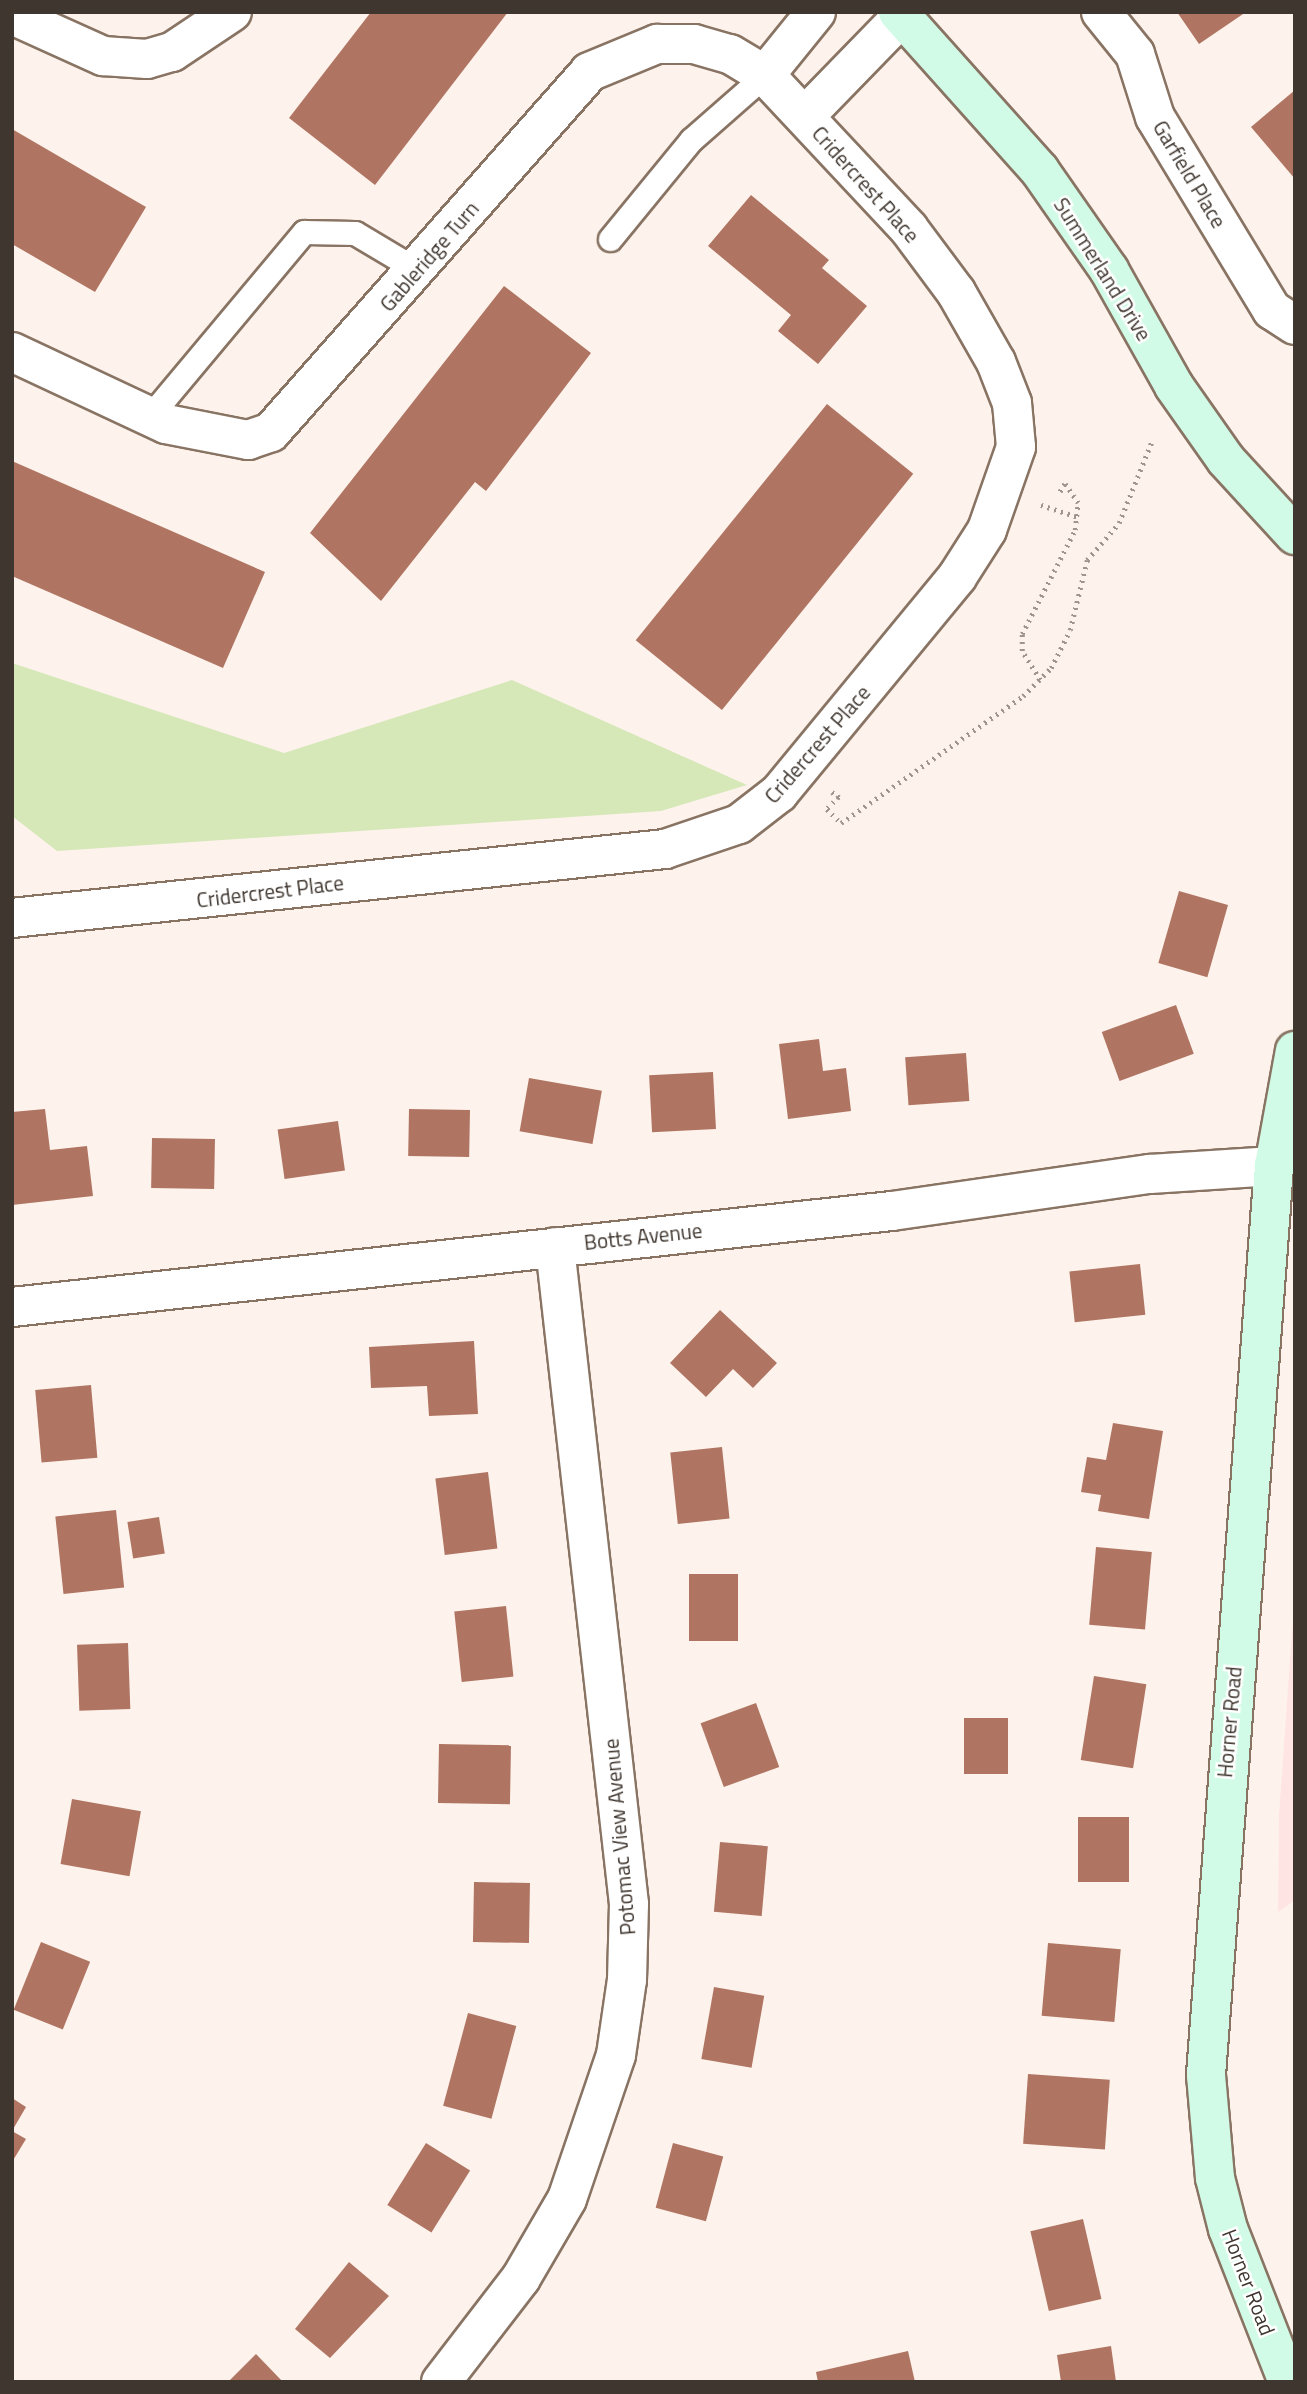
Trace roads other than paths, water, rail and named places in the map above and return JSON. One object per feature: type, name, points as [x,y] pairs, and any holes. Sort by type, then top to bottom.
[{"type":"main road","name":"Summerland Drive","points":[[902,14],[1040,171],[1109,270],[1181,397],[1226,460],[1295,535]]},
{"type":"main road","name":"Horner Road","points":[[1288,2382],[1228,2230],[1215,2178],[1206,2075],[1295,1051]]},
{"type":"street","points":[[12,15],[103,56],[147,59],[172,52],[232,12]]},
{"type":"street","points":[[765,75],[816,12]]},
{"type":"street","name":"Garfield Place","points":[[1101,12],[1135,54],[1155,117],[1272,310],[1295,326]]},
{"type":"street","name":"Cridercrest Place","points":[[806,116],[902,14]]},
{"type":"street","name":"Gableridge Turn","points":[[12,352],[150,416],[208,436],[248,440],[271,432],[417,270],[589,72],[657,44],[694,44],[730,54],[765,75]]},
{"type":"street","name":"Cridercrest Place","points":[[12,918],[665,849],[739,824],[779,793],[957,577],[987,530],[1016,447],[1008,393],[957,292],[909,229],[765,75]]},
{"type":"street","name":"Botts Avenue","points":[[12,1307],[892,1211],[1150,1174],[1285,1166]]},
{"type":"street","name":"Potomac View Avenue","points":[[441,2382],[521,2278],[567,2199],[609,2080],[627,1980],[629,1904],[555,1247]]},
{"type":"lane","points":[[610,239],[691,140],[765,75]]},
{"type":"lane","points":[[150,416],[304,232],[355,233],[417,270]]}]
